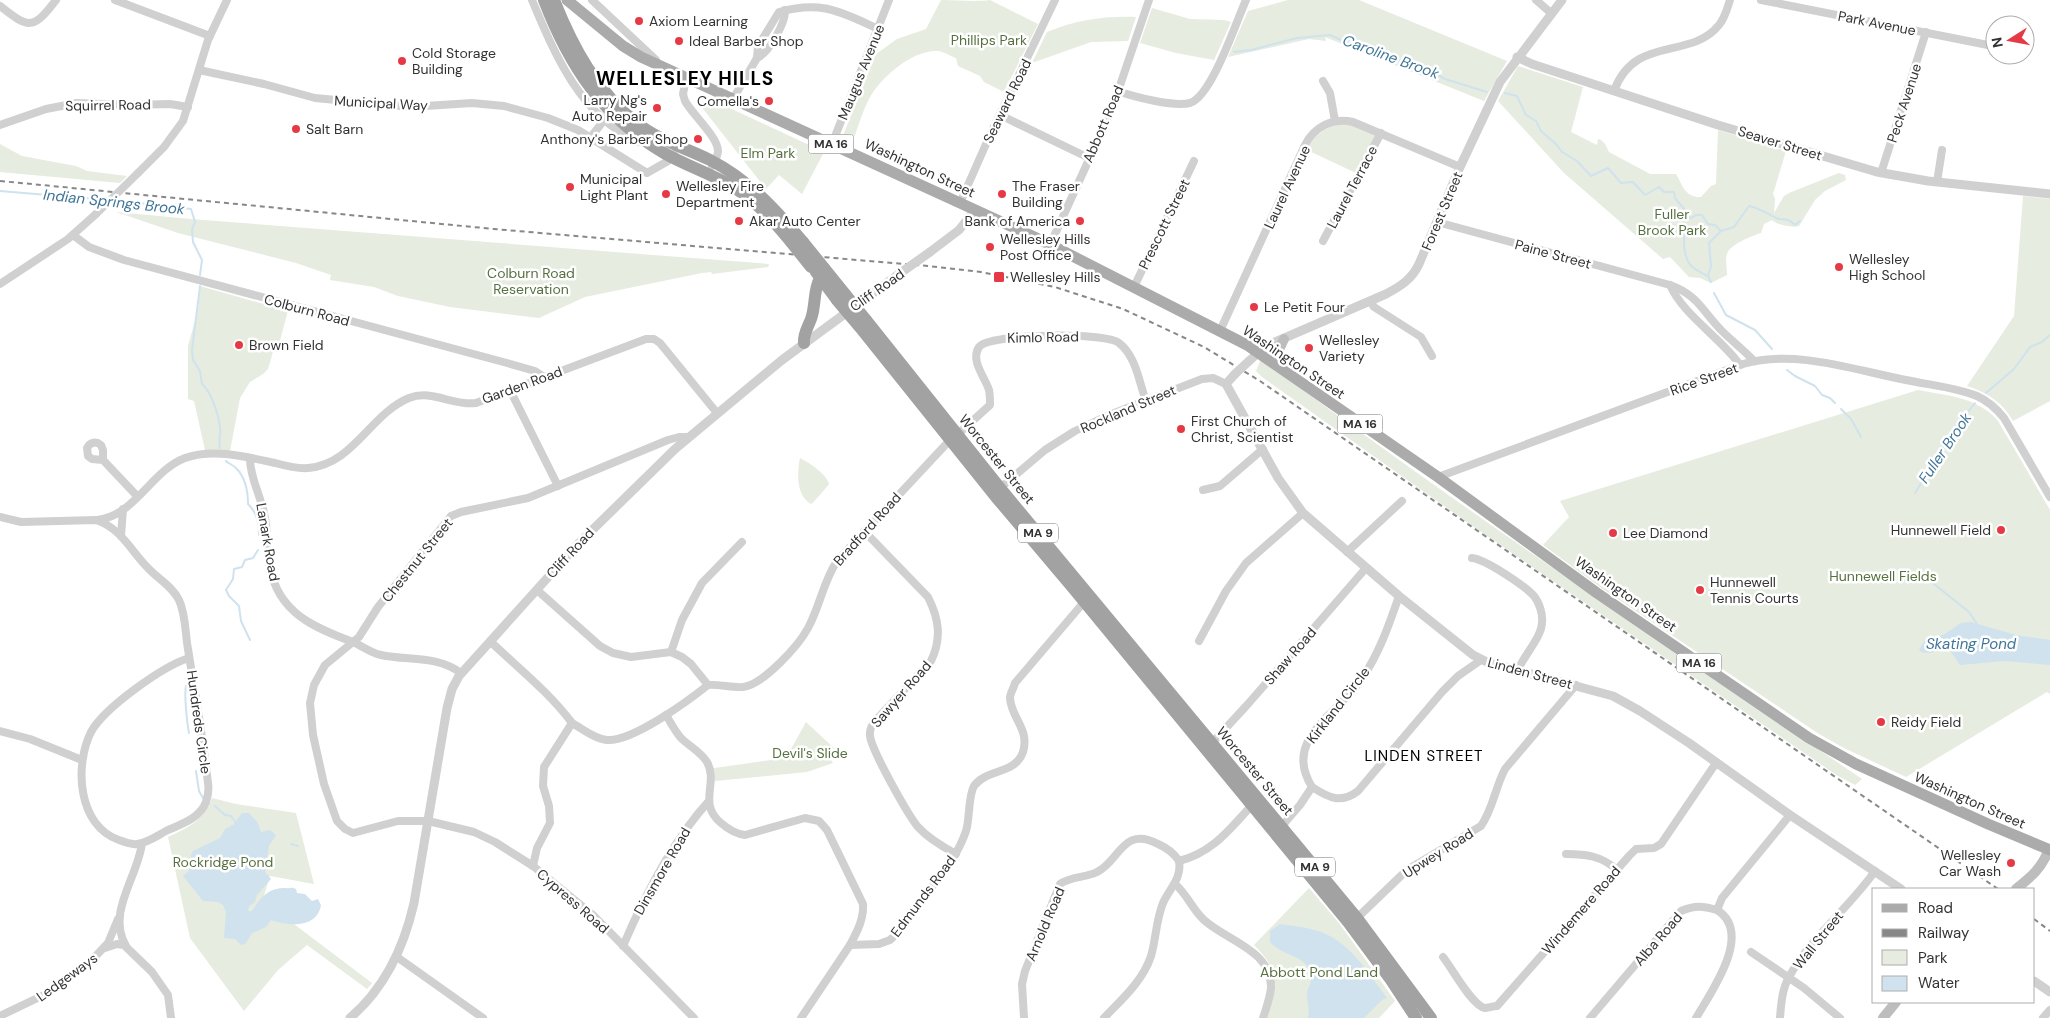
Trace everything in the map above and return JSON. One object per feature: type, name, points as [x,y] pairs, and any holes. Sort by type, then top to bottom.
[{"type":"highway","name":"Worcester Street","points":[[544,0],[562,42],[587,84],[618,118],[657,149],[734,187],[752,200],[797,242]]},
{"type":"highway","name":"Worcester Street","points":[[554,0],[576,49],[605,92],[638,124],[653,134],[714,162],[758,193],[818,271],[954,437],[1084,602],[1366,944],[1416,1018]]},
{"type":"highway","points":[[804,343],[804,335],[811,319],[818,271]]},
{"type":"highway","name":"Worcester Street","points":[[954,437],[1000,488],[1358,918],[1431,1018]]},
{"type":"main road","name":"Washington Street","points":[[567,0],[631,51],[662,67],[975,210],[1134,287],[1247,345],[1438,477],[1597,593],[1819,744],[1911,790],[2050,849]]},
{"type":"main road","points":[[1282,368],[1278,352],[1284,339]]},
{"type":"main road","points":[[2017,888],[2038,870],[2050,849]]},
{"type":"main road","points":[[1883,1018],[1895,1003]]},
{"type":"street","points":[[0,6],[19,20],[33,23],[40,20],[56,0]]},
{"type":"street","points":[[115,0],[210,36]]},
{"type":"street","points":[[0,284],[73,235],[138,173],[176,133],[188,107],[210,36],[228,0]]},
{"type":"street","points":[[532,0],[562,65],[582,96],[604,120],[620,133],[657,149]]},
{"type":"street","points":[[592,0],[662,67]]},
{"type":"street","name":"Maugus Avenue","points":[[832,144],[889,0]]},
{"type":"street","name":"Seaward Road","points":[[960,203],[1000,114],[1056,0]]},
{"type":"street","name":"Abbott Road","points":[[1050,246],[1118,91],[1149,0]]},
{"type":"street","points":[[1118,91],[1147,99],[1180,103],[1188,103],[1197,99],[1214,76],[1246,0]]},
{"type":"street","points":[[1536,0],[1551,14]]},
{"type":"street","name":"Forest Street","points":[[1260,353],[1266,346],[1370,301],[1400,286],[1412,276],[1497,88],[1517,57],[1562,0]]},
{"type":"street","points":[[1614,91],[1624,72],[1641,57],[1693,42],[1712,32],[1722,21],[1730,0]]},
{"type":"street","name":"Park Avenue","points":[[1761,0],[1985,44]]},
{"type":"street","points":[[733,99],[757,58],[758,46],[776,15],[785,10],[799,6],[823,5],[879,29]]},
{"type":"street","points":[[614,38],[621,28]]},
{"type":"street","name":"Peck Avenue","points":[[1881,174],[1926,32]]},
{"type":"street","name":"Seaver Street","points":[[1517,57],[1532,64],[1735,130],[1881,174],[2050,194]]},
{"type":"street","name":"Municipal Way","points":[[199,70],[258,83],[304,97],[410,107],[472,103],[496,105],[556,121],[591,137],[647,174],[668,162],[678,146]]},
{"type":"street","points":[[686,78],[684,99],[716,143],[718,152],[708,174]]},
{"type":"street","points":[[1323,81],[1330,93],[1335,121],[1352,122],[1460,167]]},
{"type":"street","name":"Squirrel Road","points":[[0,125],[46,109],[81,103],[124,105],[170,104],[188,107]]},
{"type":"street","points":[[1000,114],[1090,158]]},
{"type":"street","points":[[591,137],[604,120]]},
{"type":"street","name":"Laurel Avenue","points":[[1220,331],[1307,141],[1318,129],[1335,121]]},
{"type":"street","name":"Laurel Terrace","points":[[1323,240],[1381,133]]},
{"type":"street","points":[[1938,182],[1942,150]]},
{"type":"street","name":"Prescott Street","points":[[1134,287],[1194,161]]},
{"type":"street","name":"Cliff Road","points":[[350,1018],[376,990],[397,957],[412,914],[449,699],[455,682],[614,507],[689,437],[804,343],[959,230],[975,210]]},
{"type":"street","name":"Paine Street","points":[[1437,222],[1670,285],[1691,295],[1718,327],[1754,361]]},
{"type":"street","name":"Colburn Road","points":[[73,235],[88,247],[124,260],[507,363],[535,371],[544,377]]},
{"type":"street","points":[[1670,285],[1676,295],[1701,324],[1740,365]]},
{"type":"street","points":[[1370,301],[1374,307],[1421,337],[1432,356]]},
{"type":"street","name":"Kimlo Road","points":[[954,437],[990,405],[989,389],[977,364],[976,355],[985,341],[995,339],[1028,336],[1096,336],[1112,339],[1127,351],[1134,362],[1146,401]]},
{"type":"street","name":"Garden Road","points":[[96,520],[111,517],[123,509],[169,468],[185,458],[212,454],[297,468],[317,466],[332,461],[347,451],[394,407],[412,397],[427,394],[468,404],[480,402],[641,340],[652,339],[660,343],[717,413]]},
{"type":"street","points":[[1226,384],[1260,353]]},
{"type":"street","name":"Rice Street","points":[[1438,477],[1740,365],[1754,361],[1780,358],[1823,363],[1960,391],[1981,398],[1995,408],[2004,418],[2050,496]]},
{"type":"street","name":"Rockland Street","points":[[1000,488],[1045,450],[1075,431],[1109,415],[1205,378],[1216,379],[1226,384]]},
{"type":"street","name":"Linden Street","points":[[1226,384],[1278,478],[1303,513],[1399,596],[1472,655],[1481,660],[1613,696],[1640,711],[1899,888]]},
{"type":"street","points":[[510,390],[558,486]]},
{"type":"street","name":"Chestnut Street","points":[[428,821],[398,821],[353,832],[345,829],[338,821],[324,784],[310,717],[310,698],[315,681],[323,668],[354,642],[378,607],[451,516],[461,512],[518,501],[668,440],[689,437]]},
{"type":"street","name":"Bradford Road","points":[[708,686],[749,685],[762,679],[775,667],[808,629],[830,571],[864,531],[954,437]]},
{"type":"street","points":[[1204,490],[1220,486],[1263,449]]},
{"type":"street","name":"Lanark Road","points":[[250,459],[266,518],[270,570],[278,591],[293,610],[308,623],[329,634],[354,642]]},
{"type":"street","points":[[103,460],[137,496]]},
{"type":"street","points":[[1347,552],[1402,501]]},
{"type":"street","points":[[121,536],[123,509]]},
{"type":"street","points":[[1199,641],[1226,590],[1246,563],[1303,513]]},
{"type":"street","points":[[0,517],[24,522],[96,520],[108,525],[121,536],[145,565],[168,586],[178,599],[184,616],[189,658]]},
{"type":"street","name":"Sawyer Road","points":[[864,531],[928,597],[939,628],[936,649],[931,661],[877,718],[871,727],[871,740],[903,805],[919,827],[937,843],[956,854]]},
{"type":"street","points":[[671,652],[682,620],[702,583],[742,542]]},
{"type":"street","points":[[1472,558],[1485,561],[1518,583],[1534,596],[1540,608],[1542,621],[1540,632],[1518,670]]},
{"type":"street","name":"Shaw Road","points":[[1212,743],[1366,568]]},
{"type":"street","points":[[490,642],[543,689],[572,723],[605,740],[614,740],[626,736],[666,715],[708,686],[691,664],[682,656],[671,652],[630,657],[613,653],[600,646],[537,590]]},
{"type":"street","name":"Kirkland Circle","points":[[1312,787],[1306,777],[1303,766],[1302,753],[1308,739],[1361,681],[1388,630],[1399,596]]},
{"type":"street","name":"Edmunds Road","points":[[850,945],[879,944],[890,940],[915,910],[956,854],[969,821],[972,789],[986,775],[1011,766],[1022,754],[1024,734],[1012,708],[1010,697],[1015,684],[1084,602]]},
{"type":"street","points":[[354,642],[376,654],[432,660],[446,664],[462,673]]},
{"type":"street","name":"Hundreds Circle","points":[[189,658],[208,782],[207,798],[202,809],[195,816],[142,843],[131,844],[113,838],[95,824],[89,812],[85,795],[82,760],[90,735],[104,714],[170,666],[189,658]]},
{"type":"street","points":[[1282,826],[1312,787],[1335,798],[1346,799],[1351,796],[1408,734],[1442,692],[1458,676],[1481,660]]},
{"type":"street","name":"Upwey Road","points":[[1358,918],[1407,870],[1481,826],[1488,815],[1504,769],[1576,685]]},
{"type":"street","points":[[666,715],[681,738],[705,759],[710,769],[709,801],[713,817],[725,827],[738,834],[745,835],[805,818],[819,821],[827,830],[864,904],[860,926],[850,945],[800,1018]]},
{"type":"street","points":[[533,866],[538,848],[550,823],[549,806],[543,786],[544,767],[572,723]]},
{"type":"street","points":[[0,731],[30,739],[82,760]]},
{"type":"street","name":"Windemere Road","points":[[1444,957],[1466,990],[1480,1006],[1485,1008],[1497,1006],[1636,849],[1648,849],[1661,844],[1716,763]]},
{"type":"street","name":"Dinsmore Road","points":[[623,946],[638,913],[679,840],[693,818],[709,801]]},
{"type":"street","points":[[1104,1018],[1142,975],[1150,957],[1162,905],[1181,870],[1179,861],[1196,857],[1208,850],[1252,805]]},
{"type":"street","points":[[1696,1018],[1714,987],[1733,942],[1730,922],[1724,914],[1717,910],[1722,898],[1790,815]]},
{"type":"street","name":"Cypress Road","points":[[428,821],[474,832],[495,842],[533,866],[593,915],[694,1018]]},
{"type":"street","name":"Arnold Road","points":[[1024,1018],[1022,984],[1025,971],[1060,884],[1066,880],[1097,872],[1108,864],[1120,848],[1135,840],[1152,840],[1176,855],[1179,861]]},
{"type":"street","name":"Ledgeways","points":[[0,1016],[50,992],[89,963],[105,948],[112,938],[140,858],[142,843]]},
{"type":"street","points":[[1566,854],[1578,853],[1599,858],[1617,870]]},
{"type":"street","name":"Wall Street","points":[[1780,1018],[1781,1000],[1788,978],[1809,949],[1875,871]]},
{"type":"street","points":[[1175,884],[1185,892],[1202,918],[1257,955],[1265,965],[1270,976],[1271,990],[1263,1018]]},
{"type":"street","name":"Alba Road","points":[[1590,1018],[1681,911],[1691,906],[1701,905],[1717,910]]},
{"type":"street","points":[[118,919],[120,932],[126,946],[154,974],[164,987],[170,1003],[171,1018]]},
{"type":"street","name":"Ledgeways","points":[[105,948],[117,944],[126,946]]},
{"type":"street","points":[[1751,952],[1804,988],[1840,1018]]},
{"type":"street","points":[[397,957],[483,1018]]},
{"type":"street","points":[[2035,982],[2050,992]]},
{"type":"street","points":[[2043,1018],[2050,1010]]},
{"type":"green space","name":"Phillips Park","points":[[941,0],[990,0],[1038,24],[1004,92],[984,82],[980,76],[958,66],[956,58],[939,51],[927,52],[907,60],[881,82],[869,99],[852,143],[842,138],[876,54],[897,39],[926,29]]},
{"type":"green space","points":[[1288,0],[1359,0],[1507,61],[1484,101],[1325,37],[1326,41],[1309,39],[1228,57],[1248,11]]},
{"type":"green space","points":[[1152,8],[1190,19],[1231,22],[1214,60],[1176,53],[1140,43]]},
{"type":"green space","points":[[1113,17],[1136,17],[1128,41],[1091,42],[1032,63],[1047,32],[1069,24],[1091,20]]},
{"type":"green space","name":"Fuller Brook Park","points":[[1518,66],[1583,87],[1571,132],[1597,145],[1598,139],[1601,140],[1609,152],[1650,174],[1676,174],[1685,190],[1696,197],[1701,197],[1711,186],[1716,184],[1718,130],[1786,151],[1773,194],[1775,199],[1774,213],[1784,196],[1789,193],[1839,173],[1845,175],[1846,180],[1825,191],[1815,200],[1799,226],[1785,226],[1772,220],[1764,224],[1761,233],[1732,247],[1726,256],[1727,275],[1711,283],[1700,278],[1689,277],[1670,257],[1663,259],[1564,173],[1498,101]]},
{"type":"green space","name":"Elm Park","points":[[706,97],[824,152],[802,194],[779,175],[766,189],[700,105]]},
{"type":"green space","points":[[1340,124],[1352,125],[1377,134],[1356,173],[1307,150],[1320,133]]},
{"type":"green space","points":[[0,144],[22,156],[76,166],[87,171],[127,176],[120,183],[0,172]]},
{"type":"green space","points":[[2023,196],[2050,199],[2050,401],[2013,421],[1994,399],[1981,391],[1967,386],[2014,316]]},
{"type":"green space","name":"Colburn Road Reservation","points":[[116,212],[769,264],[768,267],[712,274],[711,272],[702,273],[585,297],[539,318],[450,307],[398,296],[374,287],[330,280],[331,275],[296,263],[178,233]]},
{"type":"green space","points":[[200,286],[288,311],[279,344],[275,345],[268,369],[250,382],[240,398],[230,451],[205,450],[194,401],[188,399],[188,346],[198,310]]},
{"type":"green space","points":[[1260,361],[1265,362],[1561,574],[1862,779],[1855,785],[1838,776],[1471,525],[1262,377],[1256,371]]},
{"type":"green space","name":"Hunnewell Fields","points":[[1918,390],[1972,402],[1990,413],[1998,421],[2050,510],[2050,694],[2047,692],[1906,777],[1819,734],[1600,587],[1543,545],[1569,517],[1560,501]]},
{"type":"green space","points":[[800,458],[821,473],[829,484],[811,504],[800,490],[798,470]]},
{"type":"green space","name":"Devil's Slide","points":[[806,722],[835,749],[827,753],[833,763],[807,772],[715,781],[714,768],[786,758]]},
{"type":"green space","name":"Rockridge Pond","points":[[212,798],[236,804],[296,813],[314,884],[270,876],[256,922],[278,912],[372,983],[367,989],[307,945],[278,970],[244,1011],[190,938],[168,837],[188,827],[200,818],[209,806]]},
{"type":"green space","name":"Abbott Pond Land","points":[[1309,888],[1339,923],[1395,1001],[1379,1018],[1267,1018],[1273,997],[1274,979],[1268,962],[1254,945]]},
{"type":"water","name":"Skating Pond","points":[[1971,622],[2016,635],[2050,640],[2050,665],[2004,661],[1960,665],[1949,649],[1929,653],[1919,650],[1926,638],[1943,635],[1961,623]]},
{"type":"water","name":"Rockridge Pond","points":[[242,813],[249,813],[258,823],[261,832],[270,830],[276,835],[269,846],[265,872],[271,879],[257,895],[255,902],[249,906],[248,911],[252,911],[266,894],[279,888],[294,888],[297,893],[305,894],[312,901],[318,899],[321,905],[318,913],[308,922],[285,924],[271,920],[266,927],[252,933],[246,943],[241,945],[235,939],[224,938],[226,912],[223,905],[218,902],[203,901],[183,876],[189,871],[193,851],[220,838],[225,829],[233,825]]},
{"type":"water","points":[[1280,924],[1318,931],[1340,942],[1365,968],[1387,998],[1382,1000],[1364,1018],[1308,1018],[1307,994],[1311,980],[1309,968],[1299,959],[1281,951],[1270,942],[1270,931]]},
{"type":"waterway","name":"Caroline Brook","points":[[1234,52],[1251,50],[1297,38],[1330,35],[1352,45],[1369,48],[1445,79],[1487,92]]},
{"type":"waterway","name":"Caroline Brook","points":[[1505,93],[1517,96],[1526,115],[1536,121],[1541,131],[1562,152],[1577,161],[1591,176],[1608,168],[1621,183],[1633,182],[1645,195],[1659,187],[1664,192],[1674,192],[1675,198],[1685,210],[1684,244],[1686,257],[1692,267],[1708,276],[1711,282]]},
{"type":"waterway","name":"Indian Springs Brook","points":[[0,191],[107,200]]},
{"type":"waterway","name":"Indian Springs Brook","points":[[114,200],[191,209],[195,222],[192,229],[193,242],[202,260],[200,275]]},
{"type":"waterway","points":[[1685,216],[1691,218],[1696,215],[1702,215],[1708,224],[1715,225],[1721,231],[1734,227],[1749,206],[1760,209],[1778,219],[1787,220],[1795,225],[1800,221]]},
{"type":"waterway","points":[[1708,276],[1711,266],[1709,243],[1721,231]]},
{"type":"waterway","name":"Indian Springs Brook","points":[[200,286],[192,350],[193,360],[200,371],[202,384],[211,398],[218,417],[220,448]]},
{"type":"waterway","name":"Caroline Brook","points":[[1714,293],[1726,315],[1755,330],[1772,349]]},
{"type":"waterway","name":"Fuller Brook","points":[[1986,393],[2014,369],[2030,347],[2042,342],[2050,335]]},
{"type":"waterway","name":"Caroline Brook","points":[[1787,370],[1815,386],[1822,395],[1830,398],[1835,403]]},
{"type":"waterway","name":"Fuller Brook","points":[[1915,493],[1954,430],[1975,403]]},
{"type":"waterway","name":"Caroline Brook","points":[[1841,409],[1851,419],[1861,437]]},
{"type":"waterway","name":"Indian Springs Brook","points":[[226,461],[236,468],[244,480],[248,504],[257,518],[259,535]]},
{"type":"waterway","name":"Indian Springs Brook","points":[[250,640],[241,621],[239,606],[226,590],[233,579],[234,569],[242,567],[245,560],[253,558],[258,550]]},
{"type":"waterway","name":"Fuller Brook","points":[[1925,573],[1934,584],[1969,612],[1979,627]]},
{"type":"waterway","name":"Indian Springs Brook","points":[[186,686],[189,733]]},
{"type":"waterway","name":"Indian Springs Brook","points":[[196,771],[199,791],[203,798]]},
{"type":"waterway","name":"Indian Springs Brook","points":[[215,806],[225,815],[231,816],[236,823]]},
{"type":"waterway","points":[[291,844],[298,846]]},
{"type":"railway","points":[[0,181],[494,229],[981,272],[1055,287],[1123,309],[1204,347],[1260,381],[1997,888]]},
{"type":"railway","points":[[2035,920],[2050,931]]},
{"type":"place","name":"Axiom Learning","points":[[639,21]]},
{"type":"place","name":"Ideal Barber Shop","points":[[679,41]]},
{"type":"place","name":"Cold Storage Building","points":[[402,61]]},
{"type":"place","name":"Comella's","points":[[769,101]]},
{"type":"place","name":"Larry Ng's Auto Repair","points":[[657,108]]},
{"type":"place","name":"Salt Barn","points":[[296,129]]},
{"type":"place","name":"Anthony's Barber Shop","points":[[698,139]]},
{"type":"place","name":"Municipal Light Plant","points":[[570,187]]},
{"type":"place","name":"Wellesley Fire Department","points":[[666,194]]},
{"type":"place","name":"The Fraser Building","points":[[1002,194]]},
{"type":"place","name":"Akar Auto Center","points":[[739,221]]},
{"type":"place","name":"Bank of America","points":[[1080,221]]},
{"type":"place","name":"Wellesley Hills Post Office","points":[[990,247]]},
{"type":"place","name":"Wellesley High School","points":[[1839,267]]},
{"type":"place","name":"Wellesley Hills","points":[[999,277]]},
{"type":"place","name":"Le Petit Four","points":[[1254,307]]},
{"type":"place","name":"Brown Field","points":[[239,345]]},
{"type":"place","name":"Wellesley Variety","points":[[1309,348]]},
{"type":"place","name":"First Church of Christ, Scientist","points":[[1181,429]]},
{"type":"place","name":"Hunnewell Field","points":[[2001,530]]},
{"type":"place","name":"Lee Diamond","points":[[1613,533]]},
{"type":"place","name":"Hunnewell Tennis Courts","points":[[1700,590]]},
{"type":"place","name":"Reidy Field","points":[[1881,722]]},
{"type":"place","name":"Wellesley Car Wash","points":[[2011,863]]},
{"type":"district","name":"WELLESLEY HILLS","points":[[685,78]]},
{"type":"district","name":"LINDEN STREET","points":[[1424,756]]}]
